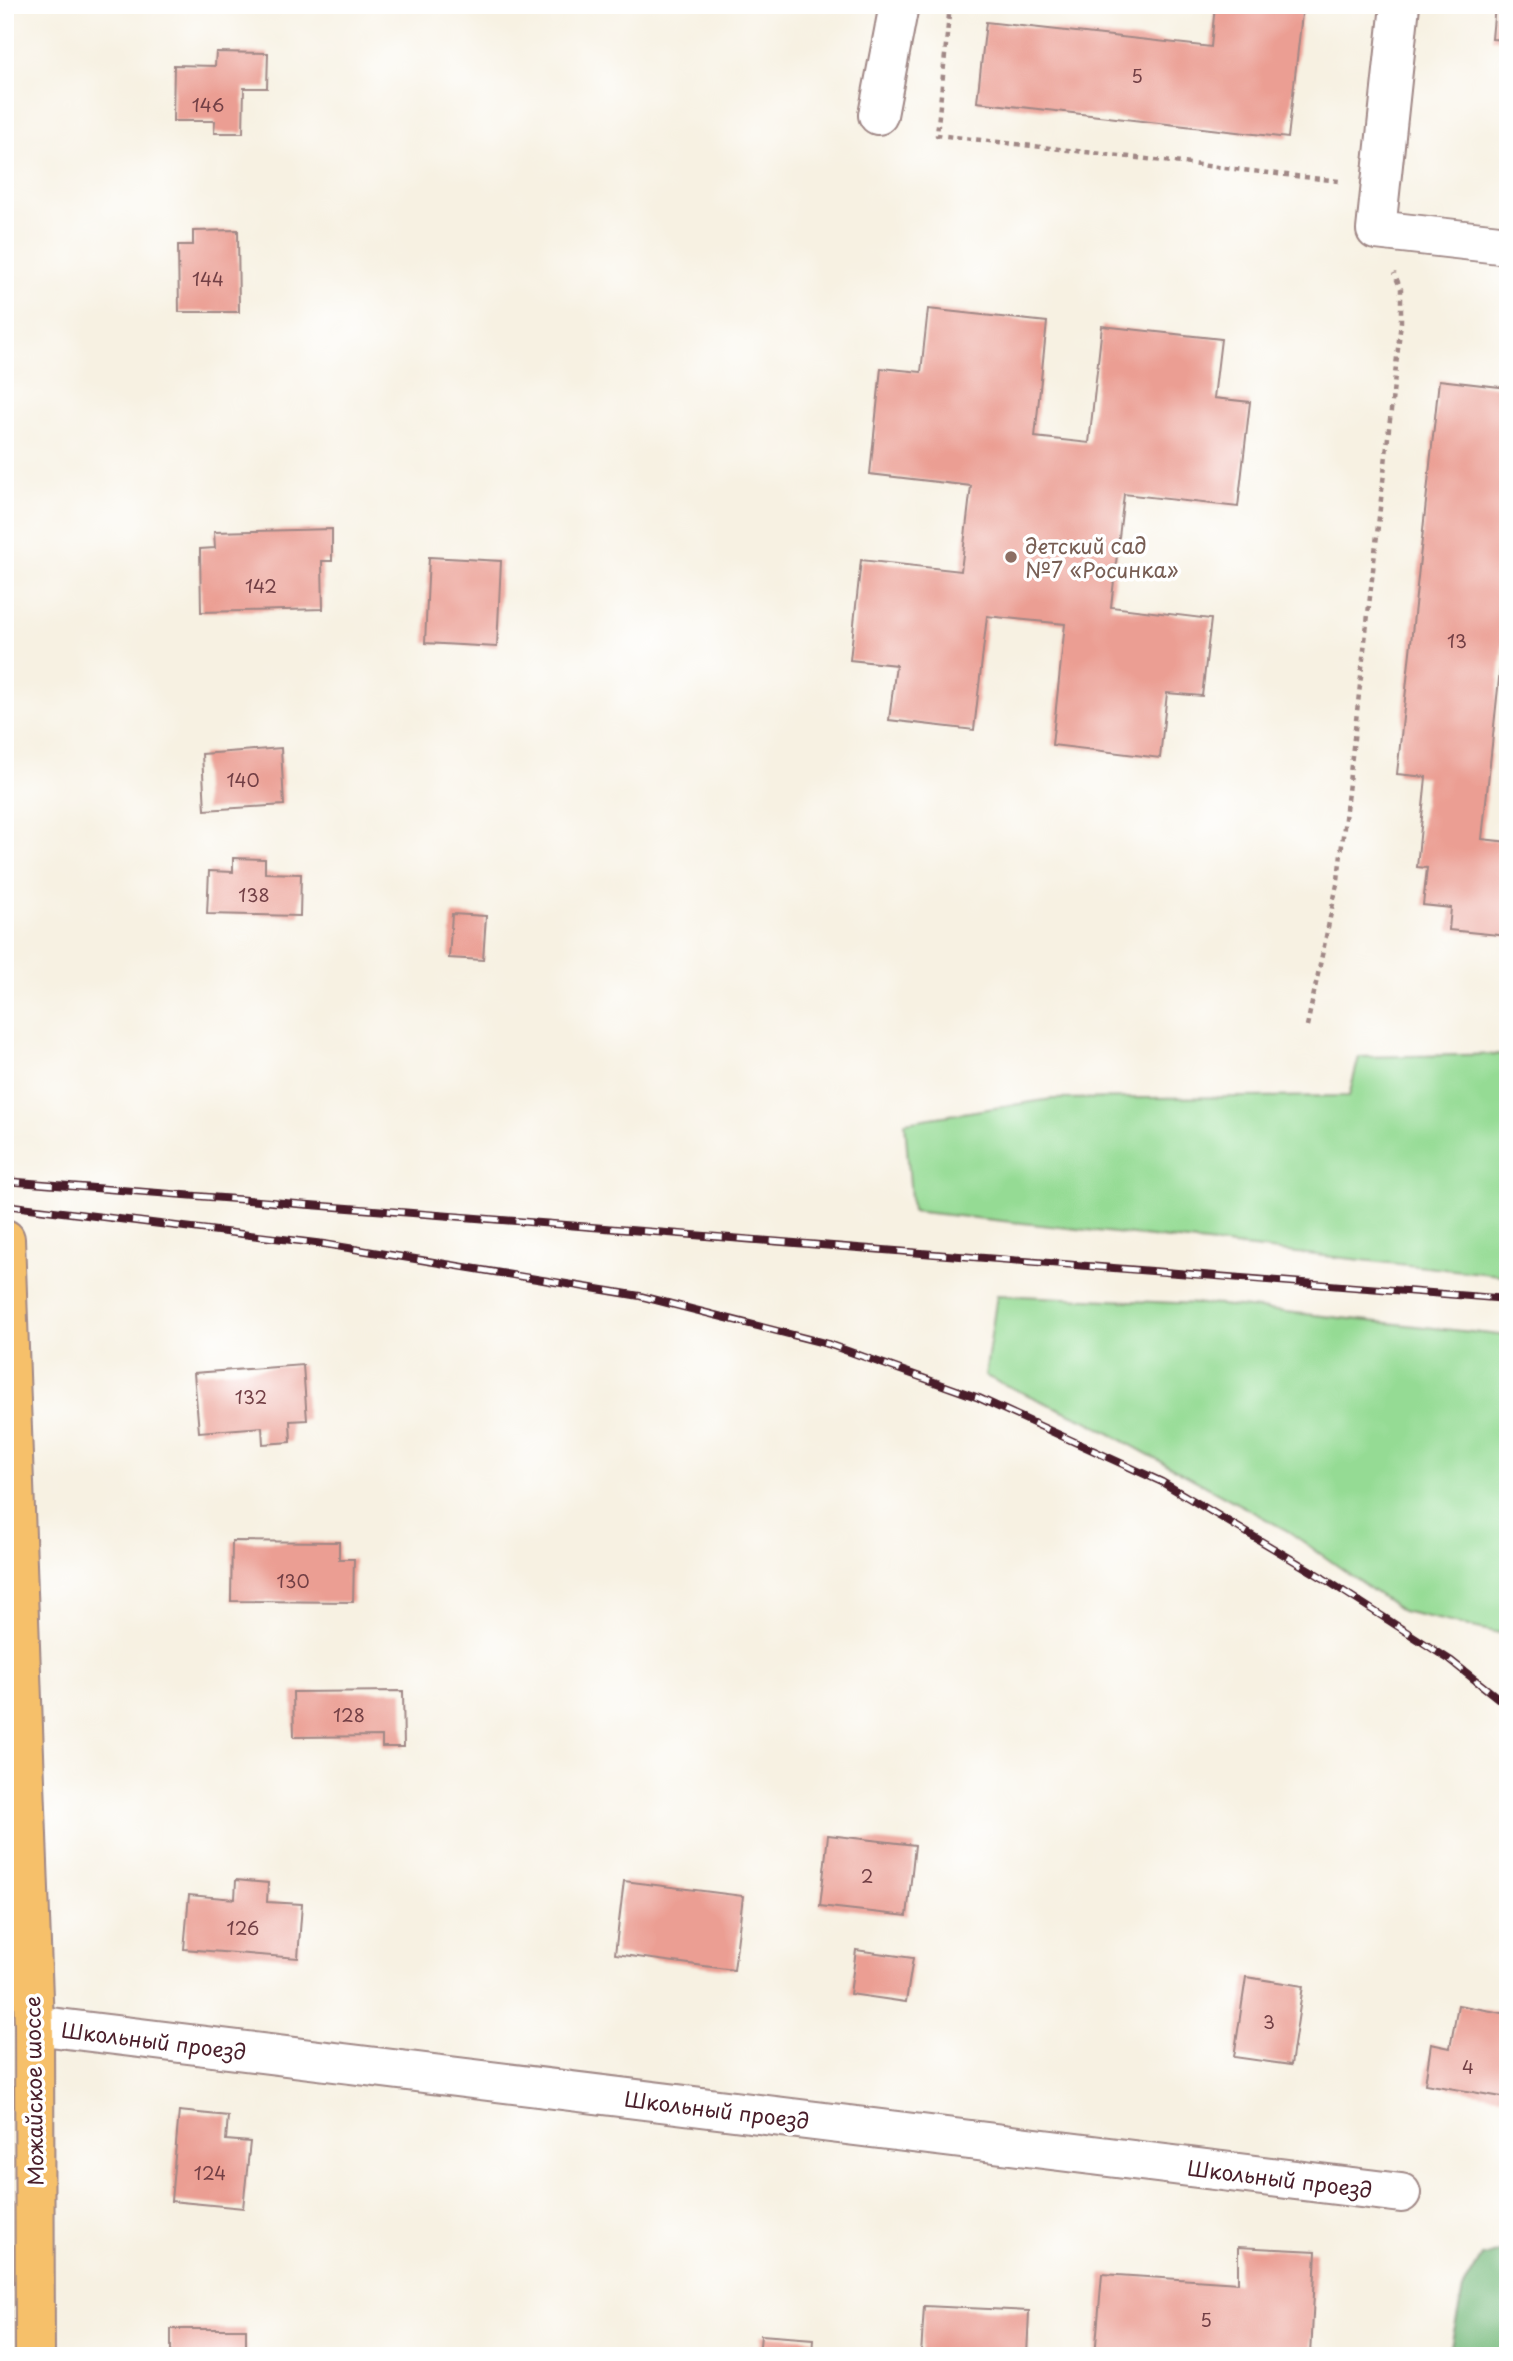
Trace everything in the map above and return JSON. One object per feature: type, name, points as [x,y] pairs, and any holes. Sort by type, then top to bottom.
[{"type":"main road","name":"Можайское шоссе","points":[[5,1239],[34,2025],[35,2356]]},
{"type":"street","points":[[878,115],[899,5]]},
{"type":"street","points":[[1400,5],[1376,230],[1508,245]]},
{"type":"street","name":"Школьный проезд","points":[[34,2025],[1401,2193]]},
{"type":"path","points":[[950,5],[937,135],[1381,185]]},
{"type":"path","points":[[1307,1027],[1338,880],[1401,322],[1401,289],[1376,230]]},
{"type":"green space","points":[[1508,1054],[1508,1276],[912,1211],[905,1122],[1051,1099],[1349,1096],[1359,1057]]},
{"type":"green space","points":[[997,1295],[1221,1305],[1508,1336],[1508,1635],[1402,1611],[1288,1531],[1089,1422],[985,1376]]},
{"type":"green space","points":[[1508,2251],[1508,2356],[1449,2356],[1463,2289],[1482,2256]]},
{"type":"building","points":[[1215,5],[1303,5],[1288,138],[977,102],[986,22],[1211,47]]},
{"type":"building","points":[[1495,5],[1508,5],[1508,40],[1492,39]]},
{"type":"building","points":[[216,52],[268,53],[267,88],[244,88],[243,133],[214,133],[215,121],[173,121],[174,65],[215,66]]},
{"type":"building","points":[[238,230],[239,312],[179,312],[178,245],[193,245],[193,231]]},
{"type":"building","points":[[928,309],[1047,322],[1035,437],[1089,443],[1102,326],[1221,339],[1214,398],[1250,402],[1238,507],[1124,494],[1111,607],[1211,619],[1202,696],[1167,693],[1160,758],[1052,745],[1065,624],[987,616],[974,730],[889,720],[896,665],[850,660],[861,560],[961,571],[971,486],[870,474],[881,368],[921,372]]},
{"type":"building","points":[[1439,380],[1508,388],[1508,594],[1482,839],[1508,842],[1508,936],[1449,930],[1451,908],[1423,905],[1427,868],[1417,867],[1426,777],[1397,774]]},
{"type":"building","points":[[332,529],[332,561],[322,561],[323,609],[201,612],[200,549],[215,548],[214,532]]},
{"type":"building","points":[[429,557],[501,561],[497,647],[425,643]]},
{"type":"building","points":[[281,748],[284,805],[205,810],[202,754]]},
{"type":"building","points":[[233,858],[265,859],[265,873],[301,874],[300,916],[207,914],[209,871],[233,872]]},
{"type":"building","points":[[452,914],[486,916],[483,960],[449,958]]},
{"type":"building","points":[[303,1365],[307,1420],[290,1421],[291,1442],[263,1444],[262,1427],[199,1432],[194,1373]]},
{"type":"building","points":[[232,1541],[339,1542],[339,1559],[354,1559],[353,1602],[231,1601]]},
{"type":"building","points":[[403,1691],[404,1747],[382,1747],[382,1736],[294,1737],[293,1692]]},
{"type":"building","points":[[828,1835],[915,1845],[907,1916],[820,1906]]},
{"type":"building","points":[[236,1880],[268,1883],[267,1902],[302,1904],[298,1958],[184,1949],[189,1895],[235,1899]]},
{"type":"building","points":[[624,1881],[743,1896],[734,1970],[615,1954]]},
{"type":"building","points":[[856,1950],[913,1958],[906,2002],[850,1994]]},
{"type":"building","points":[[1246,1977],[1303,1986],[1291,2065],[1234,2057]]},
{"type":"building","points":[[1458,2005],[1508,2014],[1508,2098],[1425,2084],[1431,2044],[1450,2048]]},
{"type":"building","points":[[179,2111],[228,2116],[226,2140],[250,2142],[243,2208],[171,2201]]},
{"type":"building","points":[[1238,2247],[1316,2251],[1311,2356],[1095,2356],[1102,2274],[1238,2283]]},
{"type":"building","points":[[924,2306],[1029,2311],[1027,2356],[921,2356]]},
{"type":"building","points":[[171,2329],[246,2329],[246,2356],[171,2356]]},
{"type":"building","points":[[761,2335],[813,2339],[812,2356],[759,2356]]},
{"type":"railway","points":[[5,1181],[1508,1299]]},
{"type":"railway","points":[[5,1205],[324,1244],[640,1296],[828,1344],[979,1398],[1162,1482],[1323,1578],[1450,1660],[1508,1706]]},
{"type":"place","name":"детский сад №7 «Росинка»","points":[[1011,557]]}]
